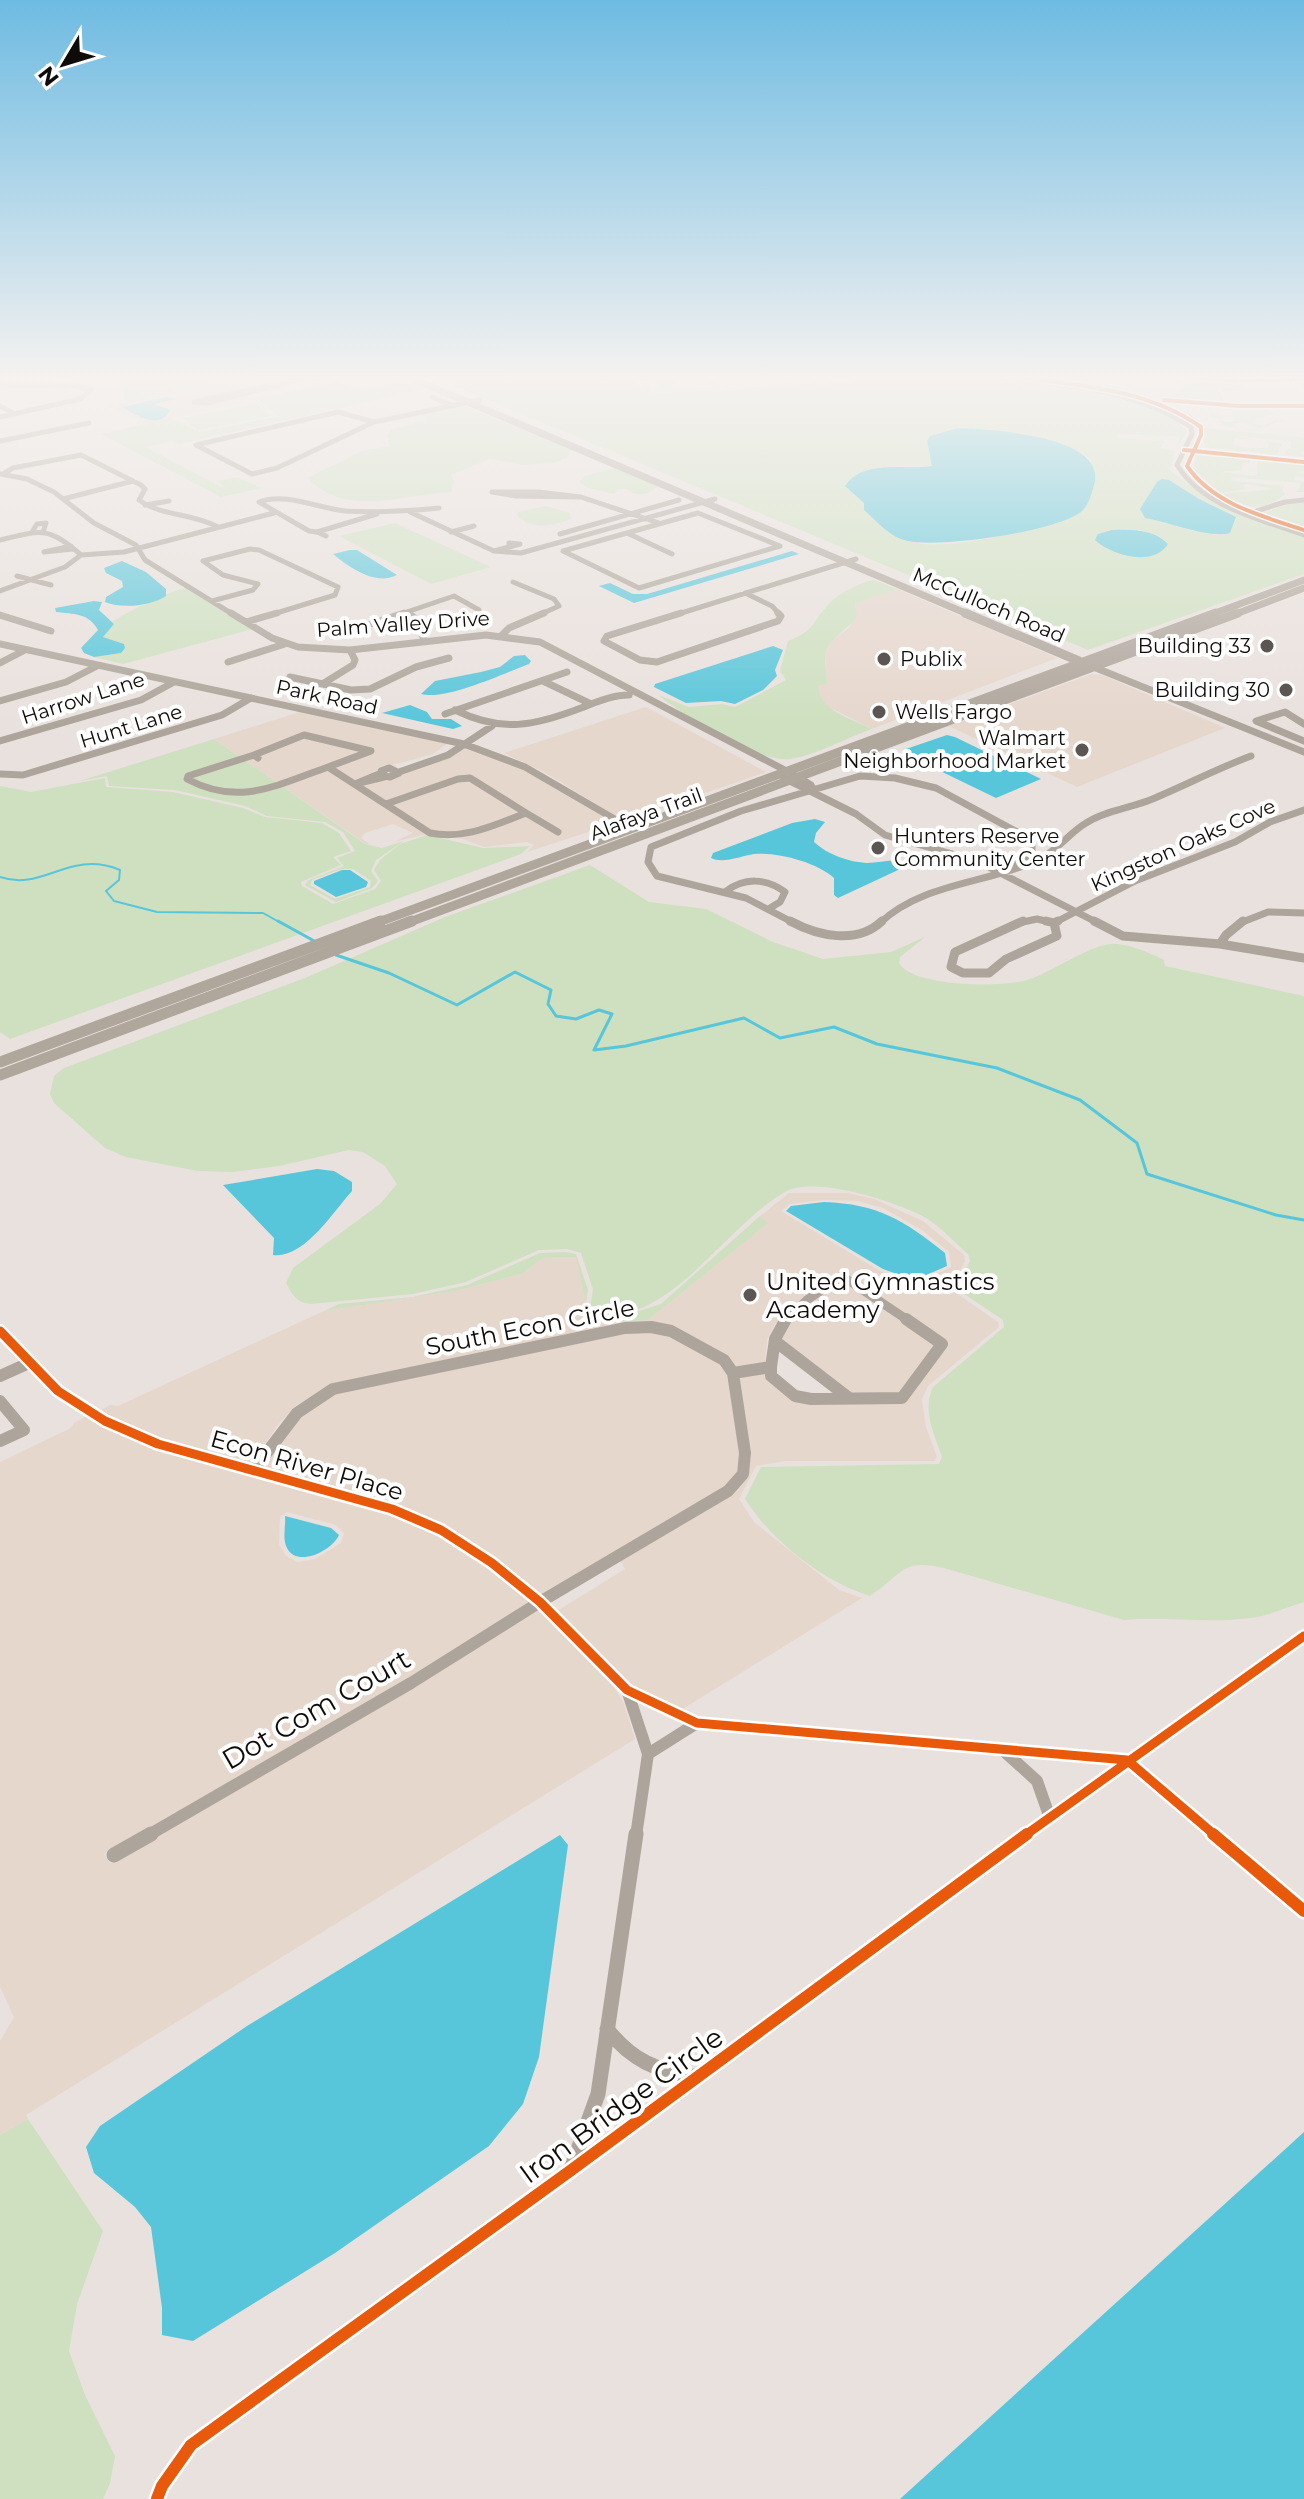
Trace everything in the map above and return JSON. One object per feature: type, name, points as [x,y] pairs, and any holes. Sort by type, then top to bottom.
[{"type":"main road","name":"McCulloch Road","points":[[680,492],[1078,661],[1093,662]]},
{"type":"main road","name":"McCulloch Road","points":[[697,492],[1093,662]]},
{"type":"main road","name":"Alafaya Trail","points":[[0,1062],[630,828],[873,747],[1304,580]]},
{"type":"main road","name":"Alafaya Trail","points":[[1093,662],[1304,588]]},
{"type":"main road","points":[[1247,609],[1252,598]]},
{"type":"main road","name":"Alafaya Trail","points":[[0,1075],[560,865],[935,714],[1078,661]]},
{"type":"main road","points":[[950,718],[951,713],[997,691]]},
{"type":"main road","points":[[873,747],[893,735],[930,721],[935,714]]},
{"type":"main road","points":[[560,865],[582,852],[621,837],[630,828]]},
{"type":"main road","points":[[432,912],[439,898]]},
{"type":"main road","points":[[175,1008],[189,996],[188,990]]},
{"type":"street","name":"Palm Valley Drive","points":[[50,492],[94,523],[139,548],[145,560],[285,644],[323,651],[424,640],[501,636],[525,640],[786,776]]},
{"type":"street","points":[[63,499],[92,492]]},
{"type":"street","points":[[144,492],[139,500],[145,505],[166,514],[200,518],[218,527]]},
{"type":"street","points":[[516,492],[492,492],[516,496],[582,497]]},
{"type":"street","points":[[557,492],[635,513],[659,523]]},
{"type":"street","points":[[1204,492],[1250,513],[1304,532]]},
{"type":"street","points":[[1214,492],[1250,513],[1304,499]]},
{"type":"street","points":[[326,536],[274,513],[259,502],[283,497],[328,509],[376,512],[439,508]]},
{"type":"street","points":[[408,511],[494,551],[521,553],[715,499]]},
{"type":"street","points":[[560,534],[679,500]]},
{"type":"street","points":[[145,505],[169,501]]},
{"type":"street","points":[[317,532],[376,516],[376,512]]},
{"type":"street","points":[[0,591],[34,581],[70,564],[81,555],[110,554],[139,548],[274,513]]},
{"type":"street","points":[[705,513],[780,546],[639,588],[563,551],[627,533],[705,513]]},
{"type":"street","points":[[451,532],[474,526]]},
{"type":"street","points":[[0,540],[32,532],[57,534],[81,555]]},
{"type":"street","points":[[627,533],[672,554]]},
{"type":"street","points":[[494,551],[509,547]]},
{"type":"street","points":[[212,601],[253,590],[258,584],[223,575],[211,569],[204,560],[250,549],[259,550],[338,587],[335,595],[246,622]]},
{"type":"street","points":[[745,593],[778,610],[781,616],[778,621],[657,662],[640,660],[604,641],[607,636],[845,561],[856,559]]},
{"type":"street","points":[[17,576],[51,585]]},
{"type":"street","points":[[501,636],[509,628],[559,606],[554,599],[513,582]]},
{"type":"street","points":[[349,631],[454,596],[479,610]]},
{"type":"street","points":[[936,600],[947,597]]},
{"type":"street","points":[[408,613],[415,618],[424,640]]},
{"type":"street","points":[[0,615],[51,631]]},
{"type":"street","name":"Park Road","points":[[0,644],[459,742],[525,767],[630,828]]},
{"type":"street","points":[[228,662],[285,644]]},
{"type":"street","points":[[0,663],[25,650]]},
{"type":"street","points":[[324,683],[353,665],[355,660],[350,650]]},
{"type":"street","points":[[290,677],[351,690],[370,689],[416,667],[449,658]]},
{"type":"street","name":"McCulloch Road","points":[[1093,662],[1304,752]]},
{"type":"street","points":[[445,714],[543,681],[572,665]]},
{"type":"street","name":"Palm Valley Drive","points":[[572,665],[814,791],[894,839],[967,857],[1134,939],[1220,944],[1304,958]]},
{"type":"street","points":[[0,701],[66,682],[97,666]]},
{"type":"street","points":[[543,681],[591,704]]},
{"type":"street","name":"Harrow Lane","points":[[0,741],[141,700],[174,682]]},
{"type":"street","points":[[455,710],[482,724],[523,726],[618,695],[629,695]]},
{"type":"street","name":"Hunt Lane","points":[[0,774],[17,777],[222,715],[251,698]]},
{"type":"street","points":[[1304,724],[1285,712],[1256,721],[1304,741]]},
{"type":"street","points":[[472,734],[482,724]]},
{"type":"street","points":[[355,784],[381,775],[393,777],[397,770],[448,755],[459,742],[492,726]]},
{"type":"street","points":[[304,735],[371,751],[328,767],[236,797],[204,791],[187,779],[188,776],[256,756],[304,735]]},
{"type":"street","points":[[1002,873],[1032,853],[1032,840],[936,788],[895,778],[860,776],[741,811],[651,847],[647,864],[657,876],[725,892],[770,908],[801,927],[838,937],[876,927],[894,910],[931,892],[969,885],[1041,859],[1088,821],[1150,800],[1188,780],[1251,756]]},
{"type":"street","points":[[328,767],[430,833],[447,837],[464,835],[526,813]]},
{"type":"street","points":[[386,804],[458,779],[470,778],[558,832]]},
{"type":"street","name":"Kingston Oaks Cove","points":[[1054,923],[1135,881],[1235,842],[1270,822],[1304,810]]},
{"type":"street","points":[[725,892],[734,884],[748,881],[778,886],[785,892],[780,902],[770,908]]},
{"type":"street","points":[[1220,944],[1225,932],[1266,912],[1283,910],[1304,913]]},
{"type":"street","points":[[1037,919],[1054,923],[1057,936],[1006,959],[989,973],[963,973],[951,967],[955,952],[1002,930],[1037,919]]},
{"type":"street","points":[[842,1276],[942,1344],[902,1398],[811,1399],[795,1396],[771,1376],[771,1367],[780,1326],[825,1285],[842,1276]]},
{"type":"street","name":"South Econ Circle","points":[[255,1468],[299,1408],[333,1389],[625,1328],[651,1327],[671,1331],[717,1355],[733,1373]]},
{"type":"street","name":"Econ River Place","points":[[0,1331],[58,1391],[105,1421],[158,1444],[255,1468],[392,1509],[441,1530],[492,1563],[540,1602],[627,1690]]},
{"type":"street","points":[[775,1341],[849,1398]]},
{"type":"street","points":[[0,1376],[29,1363]]},
{"type":"street","points":[[540,1602],[718,1497],[741,1477],[745,1453],[733,1373],[771,1367]]},
{"type":"street","points":[[0,1401],[24,1430],[0,1441]]},
{"type":"street","name":"Dot Com Court","points":[[114,1855],[411,1683],[540,1602]]},
{"type":"street","name":"Iron Bridge Circle","points":[[157,2499],[162,2486],[191,2445],[570,2171],[1127,1760],[1304,1636]]},
{"type":"street","points":[[627,1690],[697,1723],[1004,1752],[1127,1760],[1304,1911]]},
{"type":"street","points":[[570,2171],[598,2094],[648,1754],[627,1690]]},
{"type":"street","points":[[648,1754],[697,1723]]},
{"type":"street","points":[[1004,1752],[1037,1781],[1050,1818]]},
{"type":"street","points":[[607,2029],[622,2050],[652,2070],[697,2077]]},
{"type":"shaded area","points":[[898,589],[1057,658],[872,729],[825,705],[818,695],[818,686],[827,684],[825,654],[832,641],[850,627],[854,604]]},
{"type":"shaded area","points":[[1092,674],[1102,675],[1225,728],[1077,787],[949,726]]},
{"type":"shaded area","points":[[646,707],[766,772],[624,821],[544,772],[504,753]]},
{"type":"shaded area","points":[[303,711],[450,742],[433,754],[381,768],[366,776],[403,772],[465,746],[522,769],[616,823],[527,852],[534,845],[527,842],[484,847],[463,839],[427,834],[394,842],[413,833],[393,824],[365,833],[361,838],[369,844],[366,844],[214,739]]},
{"type":"shaded area","points":[[789,1193],[848,1193],[874,1199],[923,1221],[964,1255],[965,1261],[954,1285],[959,1295],[998,1322],[999,1327],[928,1386],[922,1399],[926,1427],[937,1457],[935,1461],[785,1461],[756,1466],[739,1499],[754,1522],[839,1590],[862,1598],[681,1710],[633,1687],[557,1611],[625,1569],[620,1560],[732,1494],[749,1476],[751,1452],[740,1376],[765,1372],[766,1379],[790,1398],[902,1401],[947,1342],[846,1273],[839,1273],[821,1283],[775,1324],[767,1340],[765,1364],[737,1369],[729,1357],[713,1347],[675,1328],[651,1323],[332,1385],[295,1406],[277,1426],[253,1463],[162,1440],[99,1411],[110,1405],[118,1406],[324,1311],[456,1291],[521,1274],[543,1258],[577,1257],[586,1303],[584,1316],[590,1323],[648,1320],[767,1223],[760,1216]],"holes":[[[824,1200],[858,1201],[883,1208],[922,1230],[949,1252],[951,1267],[926,1279],[903,1280],[880,1271],[781,1211],[790,1204]]]},
{"type":"shaded area","points":[[842,1280],[936,1345],[898,1394],[851,1395],[781,1340],[785,1327]]},
{"type":"shaded area","points":[[626,1332],[667,1334],[720,1362],[728,1374],[739,1453],[737,1473],[723,1488],[541,1595],[497,1559],[445,1526],[396,1505],[263,1466],[304,1410],[334,1392]]},
{"type":"shaded area","points":[[87,1416],[388,1513],[437,1534],[486,1566],[530,1602],[407,1679],[104,1854],[110,1863],[414,1687],[538,1609],[613,1685],[624,1704],[635,1739],[26,2115],[28,2119],[0,2135],[0,2041],[14,2017],[0,1987],[0,1462],[71,1428]],"holes":[[[287,1512],[336,1525],[344,1533],[341,1543],[315,1559],[297,1562],[286,1556],[279,1544],[280,1517]]]},
{"type":"green space","points":[[211,492],[246,492],[221,497]]},
{"type":"green space","points":[[326,492],[451,492],[376,501],[340,498]]},
{"type":"green space","points":[[708,492],[871,492],[864,503],[864,510],[888,530],[920,544],[941,545],[990,538],[1076,515],[1082,492],[1199,492],[1209,499],[1304,537],[1304,574],[1088,650]],"holes":[[[1190,495],[1236,517],[1224,535],[1194,531],[1145,518]],[[1112,530],[1139,530],[1165,540],[1135,557],[1106,549]]]},
{"type":"green space","points":[[1222,494],[1286,494],[1269,504],[1255,507]]},
{"type":"green space","points":[[1304,503],[1304,527],[1265,513],[1286,504]]},
{"type":"green space","points":[[545,506],[570,513],[571,519],[543,525],[529,523],[517,516],[518,512]]},
{"type":"green space","points":[[395,523],[491,567],[431,584],[339,536]]},
{"type":"green space","points":[[873,580],[898,589],[855,604],[857,616],[826,651],[827,684],[818,686],[830,708],[872,729],[811,753],[791,759],[777,759],[722,736],[658,695],[689,707],[722,704],[735,707],[786,680],[780,671],[788,641],[808,630],[836,597]]},
{"type":"green space","points":[[185,588],[253,629],[123,664],[94,657],[121,653],[124,644],[102,637],[114,624],[113,621]]},
{"type":"green space","points":[[214,739],[365,844],[382,848],[404,841],[376,860],[371,871],[378,881],[372,888],[336,902],[305,885],[309,880],[344,866],[337,858],[355,851],[343,832],[325,822],[267,816],[245,806],[175,790],[109,786],[107,776],[80,781]],"holes":[[[341,869],[353,869],[371,881],[370,887],[335,899],[310,885],[312,880]]]},
{"type":"green space","points":[[105,778],[106,787],[173,792],[243,808],[265,817],[322,823],[339,833],[351,851],[333,857],[341,865],[301,882],[302,886],[333,904],[375,889],[381,881],[374,870],[380,860],[400,844],[427,835],[483,848],[530,846],[521,854],[10,1039],[0,1032],[0,786],[31,792]]},
{"type":"green space","points":[[590,865],[649,902],[706,909],[773,942],[823,959],[891,952],[925,937],[900,957],[899,963],[907,971],[939,981],[958,984],[1015,983],[1037,976],[1092,949],[1118,944],[1159,957],[1164,960],[1165,966],[1304,996],[1304,1602],[1264,1615],[1234,1620],[1124,1620],[930,1565],[903,1570],[870,1596],[816,1570],[769,1530],[745,1499],[761,1467],[939,1464],[942,1457],[929,1413],[933,1387],[1004,1327],[1003,1320],[964,1294],[958,1285],[970,1261],[968,1254],[937,1226],[913,1212],[877,1198],[835,1189],[798,1188],[785,1192],[762,1208],[670,1291],[645,1306],[618,1315],[589,1316],[593,1289],[581,1253],[567,1249],[539,1250],[466,1282],[413,1294],[311,1304],[296,1298],[286,1283],[293,1268],[380,1204],[397,1184],[385,1166],[363,1152],[349,1150],[279,1166],[233,1172],[198,1171],[126,1157],[105,1148],[54,1103],[50,1094],[54,1076],[64,1068],[305,978],[445,917]]},
{"type":"green space","points":[[760,1216],[768,1223],[648,1320],[590,1323],[589,1319],[608,1321],[661,1304]]},
{"type":"green space","points":[[540,1253],[576,1254],[588,1290],[586,1303],[576,1257],[543,1258],[521,1274],[456,1291],[324,1311],[339,1304],[413,1297],[467,1285]]},
{"type":"green space","points":[[28,2119],[103,2231],[77,2304],[69,2351],[85,2395],[115,2456],[110,2483],[103,2499],[0,2499],[0,2135]]},
{"type":"water","points":[[851,492],[1092,492],[1081,512],[1047,526],[997,537],[945,542],[924,543],[901,539],[889,533],[864,510],[864,503]]},
{"type":"water","points":[[1151,492],[1187,492],[1236,517],[1230,533],[1222,534],[1145,518],[1140,509]]},
{"type":"water","points":[[1112,530],[1149,533],[1168,544],[1153,555],[1133,557],[1112,551],[1095,540],[1098,534]]},
{"type":"water","points":[[357,550],[397,575],[372,577],[355,570],[333,554]]},
{"type":"water","points":[[792,551],[799,554],[634,603],[599,586],[610,583],[633,594],[647,594]]},
{"type":"water","points":[[122,561],[146,572],[166,589],[166,596],[136,605],[105,602],[106,597],[123,587],[122,581],[106,573],[104,568]]},
{"type":"water","points":[[102,602],[99,610],[114,624],[103,637],[124,644],[121,653],[94,657],[84,653],[81,648],[98,630],[86,617],[56,612],[55,608]]},
{"type":"water","points":[[773,646],[783,650],[775,670],[777,676],[763,690],[735,704],[721,701],[686,703],[654,687],[655,684]]},
{"type":"water","points":[[525,655],[531,661],[529,664],[490,679],[445,694],[421,694],[435,681],[500,667],[514,656]]},
{"type":"water","points":[[410,705],[427,712],[432,719],[451,719],[462,726],[453,729],[382,713]]},
{"type":"water","points":[[947,735],[1041,779],[996,798],[903,753],[903,750]]},
{"type":"water","points":[[815,819],[825,822],[816,833],[814,842],[832,854],[860,862],[911,864],[838,898],[834,895],[834,878],[796,859],[764,854],[726,860],[711,858],[713,853],[792,823]]},
{"type":"water","points":[[350,870],[368,882],[366,887],[336,897],[314,884],[314,881]]},
{"type":"water","points":[[317,1169],[334,1171],[352,1182],[352,1191],[307,1242],[296,1250],[273,1255],[274,1238],[223,1185]]},
{"type":"water","points":[[824,1202],[860,1206],[903,1223],[945,1253],[947,1266],[924,1276],[905,1277],[883,1269],[786,1211],[791,1206]]},
{"type":"water","points":[[285,1516],[331,1528],[339,1535],[322,1551],[298,1557],[287,1548]]},
{"type":"water","points":[[560,1835],[568,1845],[539,2057],[523,2104],[489,2146],[335,2253],[193,2341],[162,2335],[162,2308],[151,2227],[135,2207],[94,2173],[86,2147],[100,2126],[247,2026]]},
{"type":"water","points":[[1304,2132],[1304,2499],[900,2499]]},
{"type":"waterway","points":[[0,877],[30,879],[86,864],[102,865],[120,870],[119,880],[106,891],[114,901],[157,912],[263,913],[281,923]]},
{"type":"waterway","points":[[278,921],[316,942]]},
{"type":"waterway","points":[[336,955],[389,973],[457,1005],[515,972],[551,990],[548,1004],[556,1016],[576,1019],[599,1010],[612,1014],[594,1050],[626,1046],[744,1018],[780,1038],[834,1027],[877,1044],[997,1068],[1080,1100],[1137,1143],[1147,1174],[1276,1215],[1304,1220]]},
{"type":"cycle path","points":[[1212,492],[1239,507],[1304,530]]},
{"type":"cycle path","points":[[0,1331],[58,1391],[105,1421],[158,1444],[392,1509],[441,1530],[492,1563],[540,1602],[627,1690],[697,1723],[1127,1760],[1304,1911]]},
{"type":"cycle path","points":[[157,2499],[162,2486],[191,2445],[570,2171],[1127,1760],[1304,1636]]},
{"type":"place","name":"Building 33","points":[[1267,646]]},
{"type":"place","name":"Publix","points":[[884,659]]},
{"type":"place","name":"Building 30","points":[[1286,690]]},
{"type":"place","name":"Wells Fargo","points":[[879,712]]},
{"type":"place","name":"Walmart Neighborhood Market","points":[[1082,750]]},
{"type":"place","name":"Hunters Reserve Community Center","points":[[878,848]]},
{"type":"place","name":"United Gymnastics Academy","points":[[750,1295]]}]
